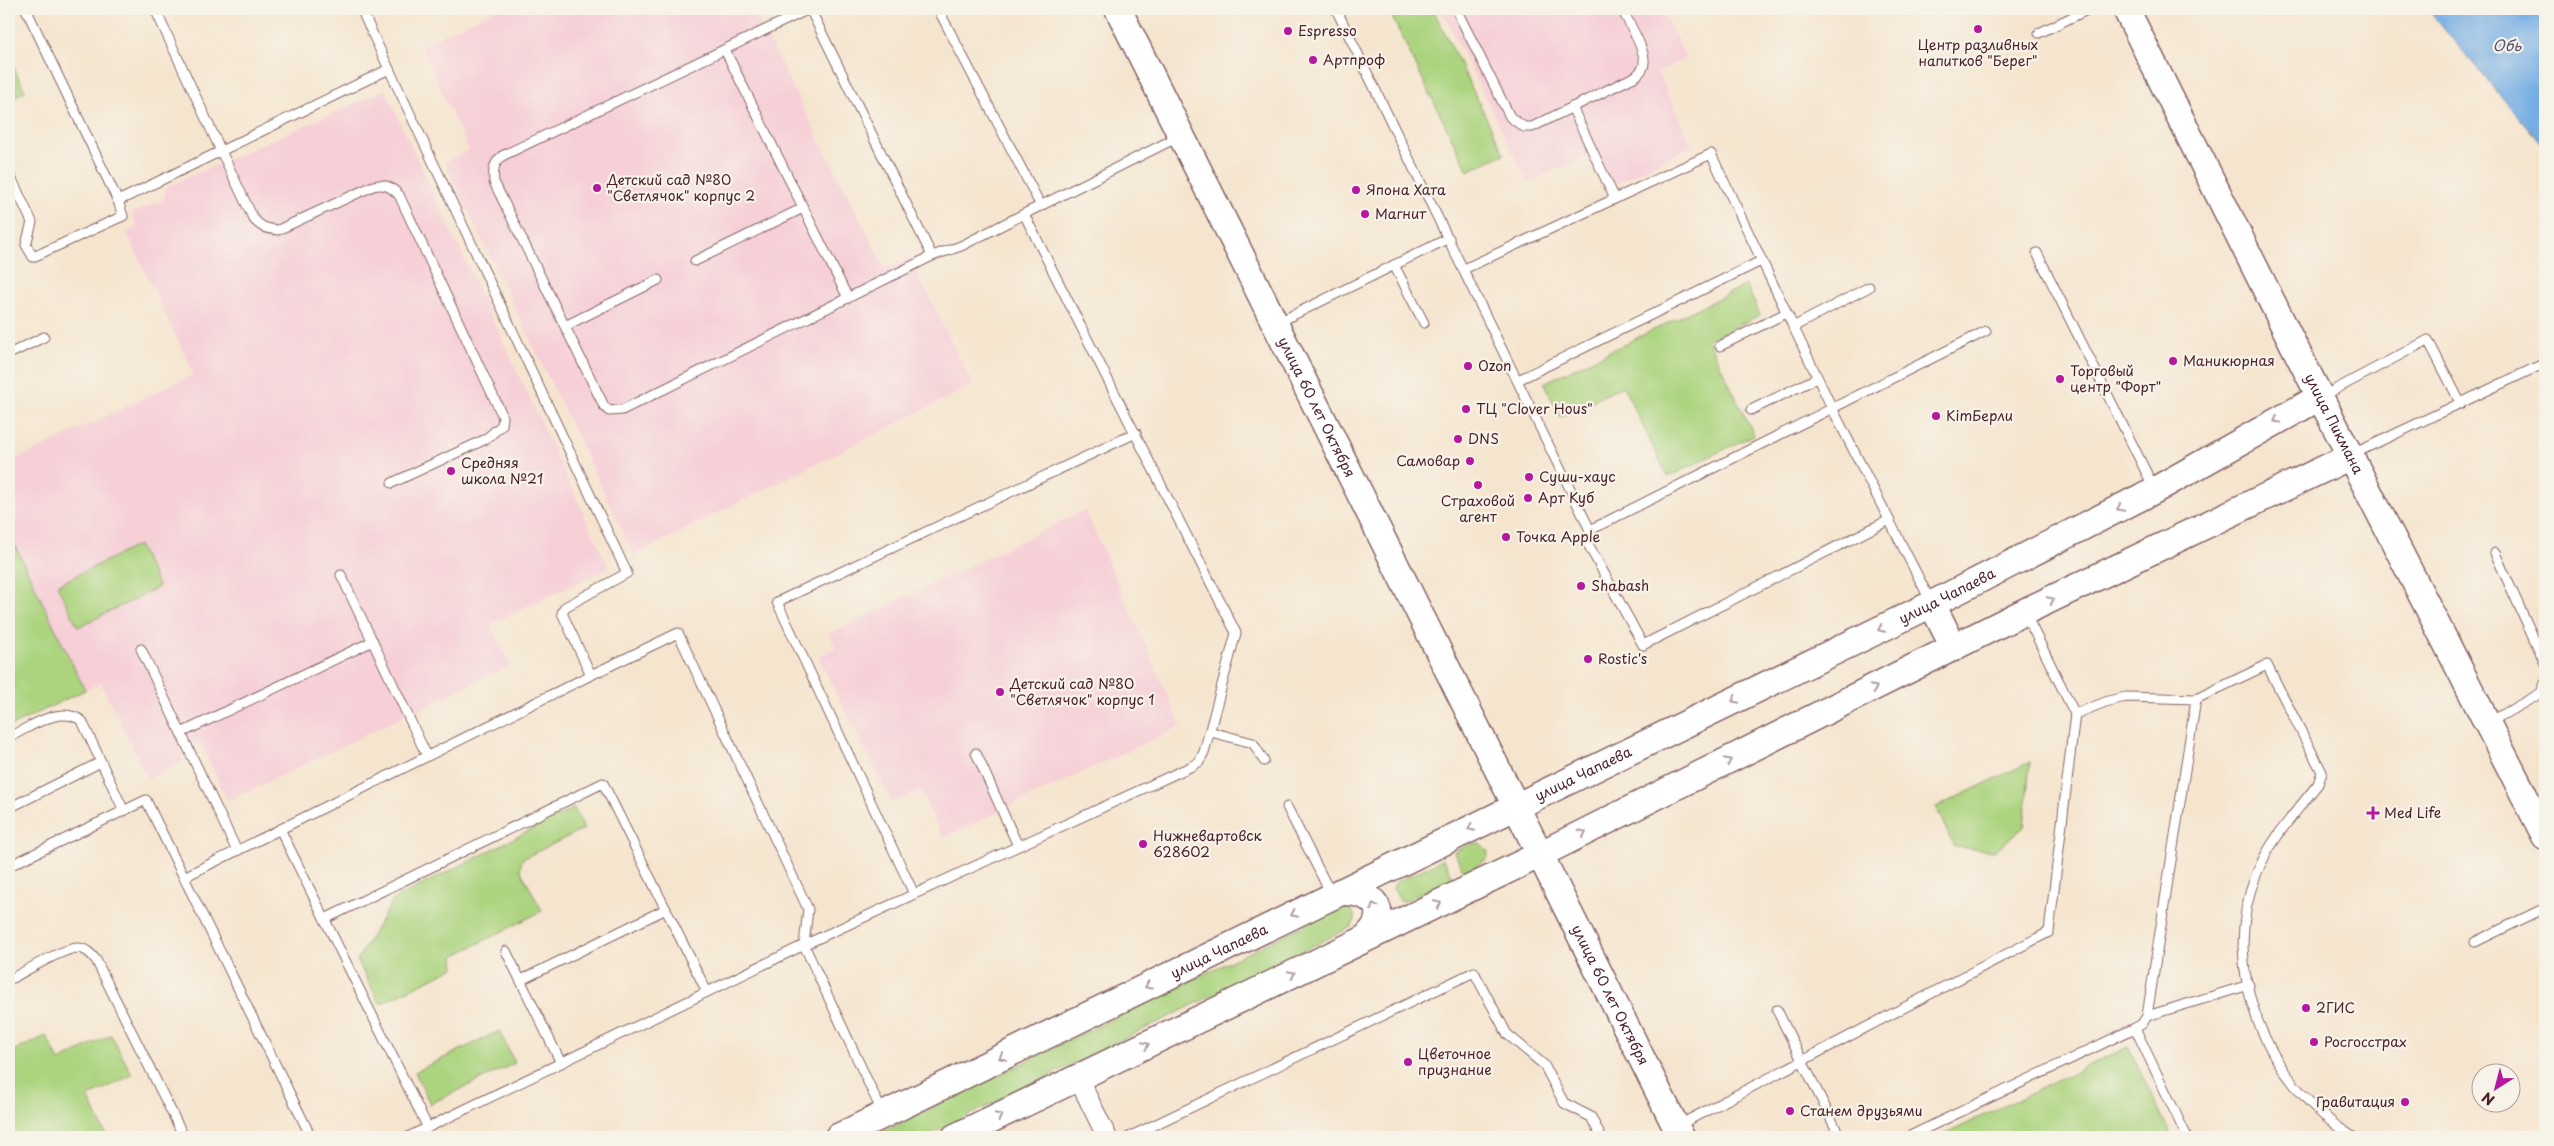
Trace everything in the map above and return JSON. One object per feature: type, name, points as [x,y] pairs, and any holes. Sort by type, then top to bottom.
[{"type":"street","name":"улица 60 лет Октября","points":[[1118,9],[1679,1132]]},
{"type":"street","name":"улица Пикмана","points":[[2126,9],[2320,397],[2545,836]]},
{"type":"street","name":"улица Чапаева","points":[[838,1137],[1932,604],[2155,490],[2320,397]]},
{"type":"street","points":[[956,1137],[1539,855],[2024,612],[2351,456]]},
{"type":"street","points":[[1932,604],[1954,648]]},
{"type":"street","points":[[1336,894],[1363,893],[1375,904],[1378,913],[1377,924],[1374,931],[1363,940]]},
{"type":"street","points":[[1078,1078],[1107,1137]]},
{"type":"lane","points":[[9,173],[32,222],[26,245],[33,257],[123,216],[118,201],[26,9]]},
{"type":"lane","points":[[155,9],[253,218],[260,226],[278,230],[381,184],[391,187],[399,195],[503,417],[502,426],[486,439],[392,483]]},
{"type":"lane","points":[[361,9],[627,573],[565,607],[562,614],[591,674]]},
{"type":"lane","points":[[932,256],[809,9],[502,156],[495,162],[494,182],[604,406],[615,412],[932,256],[960,246],[1180,136]]},
{"type":"lane","points":[[938,9],[1041,206]]},
{"type":"lane","points":[[1336,9],[1590,530],[1588,544],[1643,645],[1889,520]]},
{"type":"lane","points":[[1456,9],[1510,117],[1517,124],[1532,127],[1636,76],[1643,69],[1645,62],[1643,52],[1622,9]]},
{"type":"lane","points":[[2039,33],[2089,9]]},
{"type":"lane","points":[[725,50],[848,298]]},
{"type":"lane","points":[[118,201],[389,69]]},
{"type":"lane","points":[[1572,107],[1615,199]]},
{"type":"lane","points":[[1464,269],[1711,154],[1833,410],[1932,604]]},
{"type":"lane","points":[[695,261],[803,208]]},
{"type":"lane","points":[[408,1137],[804,945],[1190,767],[1202,757],[1211,732],[1236,634],[1136,432],[1024,214]]},
{"type":"lane","points":[[1275,324],[1449,238]]},
{"type":"lane","points":[[2037,253],[2155,490]]},
{"type":"lane","points":[[1518,380],[1761,261]]},
{"type":"lane","points":[[1394,265],[1424,324]]},
{"type":"lane","points":[[565,326],[658,280]]},
{"type":"lane","points":[[1793,326],[1869,287]]},
{"type":"lane","points":[[1720,346],[1786,313]]},
{"type":"lane","points":[[1590,530],[1833,410],[1986,331]]},
{"type":"lane","points":[[9,354],[44,337]]},
{"type":"lane","points":[[2320,397],[2428,340],[2461,404]]},
{"type":"lane","points":[[2351,456],[2545,363]]},
{"type":"lane","points":[[1751,410],[1818,378]]},
{"type":"lane","points":[[914,894],[777,602],[1136,432]]},
{"type":"lane","points":[[2495,553],[2545,663]]},
{"type":"lane","points":[[341,575],[427,756]]},
{"type":"lane","points":[[1679,1132],[1802,1061],[2049,932],[2075,714],[2024,612]]},
{"type":"lane","points":[[184,877],[591,674],[678,633],[808,909],[804,945],[884,1115]]},
{"type":"lane","points":[[181,733],[373,641]]},
{"type":"lane","points":[[141,649],[237,851]]},
{"type":"lane","points":[[2075,714],[2108,701],[2126,697],[2196,699],[2267,665],[2322,772],[2318,784],[2268,850],[2256,875],[2246,907],[2244,934],[2244,962],[2248,985],[2261,1030],[2285,1075],[2304,1098],[2321,1114],[2353,1137]]},
{"type":"lane","points":[[2488,723],[2541,693],[2545,683]]},
{"type":"lane","points":[[1908,1137],[2142,1024],[2147,1016],[2196,699]]},
{"type":"lane","points":[[9,737],[57,714],[75,716],[82,721],[124,811]]},
{"type":"lane","points":[[1211,732],[1253,743],[1264,760]]},
{"type":"lane","points":[[976,753],[1018,846]]},
{"type":"lane","points":[[9,808],[101,762]]},
{"type":"lane","points":[[325,919],[603,783],[708,992]]},
{"type":"lane","points":[[9,866],[146,800],[311,1137]]},
{"type":"lane","points":[[1287,807],[1336,894]]},
{"type":"lane","points":[[280,829],[428,1128]]},
{"type":"lane","points":[[2475,942],[2545,908]]},
{"type":"lane","points":[[521,980],[666,909]]},
{"type":"lane","points":[[9,980],[68,950],[78,948],[89,951],[96,960],[184,1137]]},
{"type":"lane","points":[[506,951],[562,1063]]},
{"type":"lane","points":[[1129,1137],[1474,972],[1507,1034],[1544,1065],[1564,1103],[1591,1117],[1601,1137]]},
{"type":"lane","points":[[2147,1016],[2248,985]]},
{"type":"lane","points":[[1777,1010],[1840,1137]]},
{"type":"lane","points":[[2135,1028],[2187,1137]]},
{"type":"shaded area","points":[[496,9],[753,9],[885,269],[909,257],[973,385],[634,555],[445,163],[469,150],[420,46]]},
{"type":"shaded area","points":[[1441,9],[1662,9],[1686,58],[1658,72],[1692,146],[1603,190],[1586,156],[1528,183]]},
{"type":"shaded area","points":[[385,90],[609,568],[490,624],[511,665],[228,801],[199,740],[180,750],[185,761],[148,779],[101,683],[9,727],[9,463],[194,374],[127,233],[137,228],[131,214],[164,199],[166,187]]},
{"type":"shaded area","name":"Детский сад №80 \"Светлячок\" корпус 1","points":[[1085,510],[1181,726],[943,838],[920,790],[892,803],[818,657],[836,648],[829,634]]},
{"type":"green space","points":[[1388,9],[1433,9],[1504,154],[1468,171]]},
{"type":"green space","points":[[9,58],[25,91],[9,99]]},
{"type":"green space","points":[[1746,285],[1760,315],[1708,340],[1754,435],[1668,477],[1623,386],[1560,417],[1544,383]]},
{"type":"green space","points":[[9,533],[85,690],[9,727]]},
{"type":"green space","points":[[138,545],[159,587],[78,627],[57,585]]},
{"type":"green space","points":[[2030,762],[2024,827],[1994,851],[1954,847],[1936,807]]},
{"type":"green space","points":[[574,808],[584,829],[522,859],[520,869],[542,911],[454,956],[455,967],[380,1004],[357,960],[394,899]]},
{"type":"green space","points":[[1480,843],[1487,850],[1488,856],[1483,862],[1464,872],[1454,852],[1471,844]]},
{"type":"green space","points":[[1443,859],[1453,878],[1404,901],[1399,899],[1393,888],[1395,883]]},
{"type":"green space","points":[[1347,906],[1353,911],[1355,920],[1351,927],[925,1137],[872,1137],[1339,908]]},
{"type":"green space","points":[[499,1031],[515,1063],[430,1104],[415,1072]]},
{"type":"green space","points":[[111,1035],[132,1075],[88,1097],[107,1137],[9,1137],[9,1053],[46,1036],[59,1061]]},
{"type":"green space","points":[[2128,1047],[2172,1137],[1939,1137]]},
{"type":"water","name":"Обь","points":[[2427,9],[2545,9],[2545,148]]},
{"type":"place","name":"Центр разливных напитков \"Берег\"","points":[[1978,29]]},
{"type":"place","name":"Espresso","points":[[1288,31]]},
{"type":"place","name":"Артпроф","points":[[1313,60]]},
{"type":"place","name":"Детский сад №80 \"Светлячок\" корпус 2","points":[[597,188]]},
{"type":"place","name":"Япона Хата","points":[[1356,190]]},
{"type":"place","name":"Магнит","points":[[1365,214]]},
{"type":"place","name":"Маникюрная","points":[[2173,361]]},
{"type":"place","name":"Ozon","points":[[1468,366]]},
{"type":"place","name":"Торговый центр \"Форт\"","points":[[2060,379]]},
{"type":"place","name":"ТЦ \"Clover Hous\"","points":[[1466,409]]},
{"type":"place","name":"KimБерли","points":[[1936,416]]},
{"type":"place","name":"DNS","points":[[1458,439]]},
{"type":"place","name":"Самовар","points":[[1470,461]]},
{"type":"place","name":"Средняя школа №21","points":[[451,471]]},
{"type":"place","name":"Суши-хаус","points":[[1529,477]]},
{"type":"place","name":"Страховой агент","points":[[1478,485]]},
{"type":"place","name":"Арт Куб","points":[[1528,498]]},
{"type":"place","name":"Точка Apple","points":[[1506,537]]},
{"type":"place","name":"Shabash","points":[[1581,586]]},
{"type":"place","name":"Rostic's","points":[[1588,659]]},
{"type":"place","name":"Детский сад №80 \"Светлячок\" корпус 1","points":[[1000,692]]},
{"type":"place","name":"Med Life","points":[[2373,813]]},
{"type":"place","name":"Нижневартовск 628602","points":[[1143,844]]},
{"type":"place","name":"2ГИС","points":[[2306,1008]]},
{"type":"place","name":"Росгосстрах","points":[[2314,1042]]},
{"type":"place","name":"Цветочное признание","points":[[1408,1062]]},
{"type":"place","name":"Гравитация","points":[[2405,1102]]},
{"type":"place","name":"Станем друзьями","points":[[1790,1111]]}]
